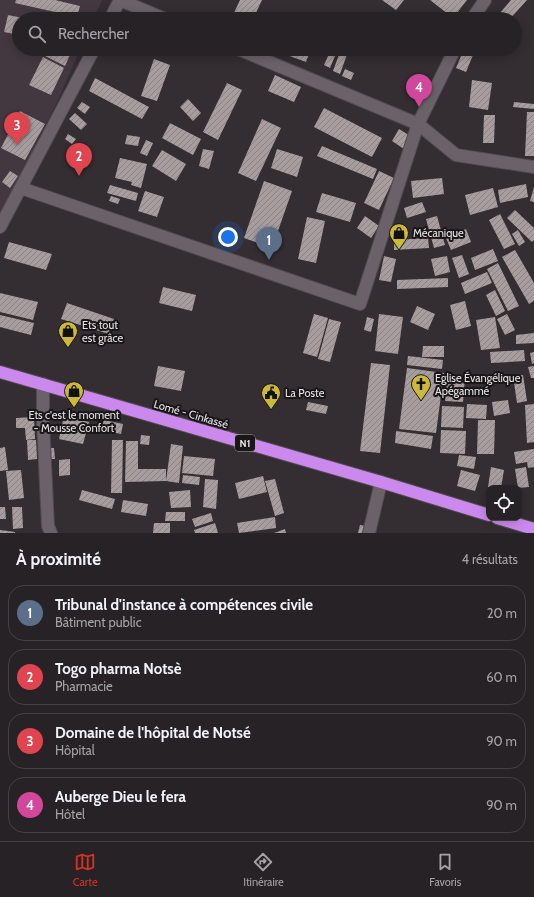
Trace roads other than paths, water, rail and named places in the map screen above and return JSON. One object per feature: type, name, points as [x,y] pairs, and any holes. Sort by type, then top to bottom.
[{"type":"highway","name":"Lomé - Cinkassé","points":[[0,372],[381,482],[486,515]]},
{"type":"highway","points":[[507,521],[534,529]]},
{"type":"street","points":[[114,12],[120,0],[148,12]]},
{"type":"street","points":[[477,12],[485,0]]},
{"type":"street","points":[[0,227],[90,56]]},
{"type":"street","points":[[255,56],[418,124],[456,156],[534,167]]},
{"type":"street","points":[[21,188],[360,304],[418,124],[452,56]]},
{"type":"street","points":[[43,384],[43,422],[48,526],[51,533]]},
{"type":"street","points":[[369,533],[381,482]]},
{"type":"place","name":"Auberge Dieu le fera","points":[[419,107]]},
{"type":"place","name":"Domaine de l'hôpital de Notsé","points":[[17,145]]},
{"type":"place","name":"Togo pharma Notsè","points":[[79,176]]},
{"type":"place","name":"Mécanique","points":[[399,250]]},
{"type":"place","name":"Tribunal d'instance à compétences civile","points":[[269,260]]},
{"type":"place","name":"Ets tout est grâce","points":[[68,348]]},
{"type":"place","name":"Eglise Évangélique Apégammé","points":[[421,401]]},
{"type":"place","name":"Ets c'est le moment - Mousse Confort","points":[[74,408]]},
{"type":"place","name":"La Poste","points":[[271,410]]}]
